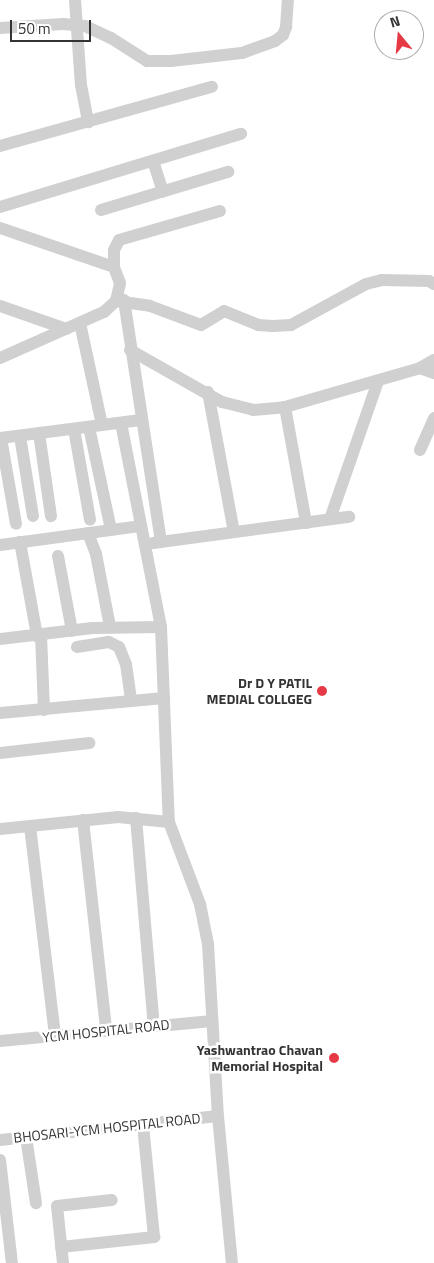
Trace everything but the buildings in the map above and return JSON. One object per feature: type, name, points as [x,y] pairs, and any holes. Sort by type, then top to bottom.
[{"type":"street","points":[[75,0],[81,85],[88,122]]},
{"type":"street","points":[[0,28],[63,24],[78,26],[111,38],[147,62],[242,53],[262,48],[283,35],[288,0]]},
{"type":"street","points":[[0,146],[212,87]]},
{"type":"street","points":[[0,207],[241,134]]},
{"type":"street","points":[[153,161],[162,192]]},
{"type":"street","points":[[101,210],[228,172]]},
{"type":"street","points":[[161,542],[130,350],[120,301],[120,283],[114,267],[114,250],[126,236],[220,211]]},
{"type":"street","points":[[0,228],[114,267]]},
{"type":"street","points":[[0,358],[104,312],[120,301],[150,306],[201,325],[224,311],[258,325],[273,326],[291,325],[366,284],[382,280],[429,281],[434,284]]},
{"type":"street","points":[[0,306],[66,329]]},
{"type":"street","points":[[80,322],[102,425]]},
{"type":"street","points":[[130,350],[208,392],[222,402],[254,410],[284,407],[378,381],[420,368],[434,360]]},
{"type":"street","points":[[420,368],[434,373]]},
{"type":"street","points":[[330,519],[378,381]]},
{"type":"street","points":[[208,392],[234,532]]},
{"type":"street","points":[[284,407],[306,523]]},
{"type":"street","points":[[420,450],[434,418]]},
{"type":"street","points":[[16,524],[0,438],[141,420]]},
{"type":"street","points":[[121,423],[143,545],[161,627],[169,822],[205,924],[218,1116]]},
{"type":"street","points":[[89,427],[111,530]]},
{"type":"street","points":[[74,429],[90,520]]},
{"type":"street","points":[[39,433],[52,516]]},
{"type":"street","points":[[20,436],[33,516]]},
{"type":"street","points":[[143,545],[349,517]]},
{"type":"street","points":[[0,545],[140,526]]},
{"type":"street","points":[[88,533],[96,554],[110,627]]},
{"type":"street","points":[[20,542],[39,636],[44,710]]},
{"type":"street","points":[[58,556],[72,631]]},
{"type":"street","points":[[1,636],[39,636],[110,627],[161,627]]},
{"type":"street","points":[[77,646],[109,642],[119,647],[126,664],[131,702]]},
{"type":"street","points":[[0,713],[164,698]]},
{"type":"street","points":[[0,753],[90,744]]},
{"type":"street","points":[[0,829],[83,820],[136,818],[169,822]]},
{"type":"street","points":[[136,818],[154,1026]]},
{"type":"street","points":[[83,820],[106,1030]]},
{"type":"street","points":[[30,826],[54,1036]]},
{"type":"street","name":"YCM HOSPITAL ROAD","points":[[0,1042],[212,1021]]},
{"type":"street","name":"BHOSARI-YCM HOSPITAL ROAD","points":[[0,1140],[218,1116],[232,1263]]},
{"type":"street","points":[[61,1247],[154,1237],[143,1124]]},
{"type":"street","points":[[26,1137],[36,1203]]},
{"type":"street","points":[[0,1160],[12,1263]]},
{"type":"street","points":[[63,1263],[57,1206],[112,1200]]},
{"type":"place","name":"Dr D Y PATIL MEDIAL COLLGEG","points":[[322,691]]},
{"type":"place","name":"Yashwantrao Chavan Memorial Hospital","points":[[334,1058]]}]
